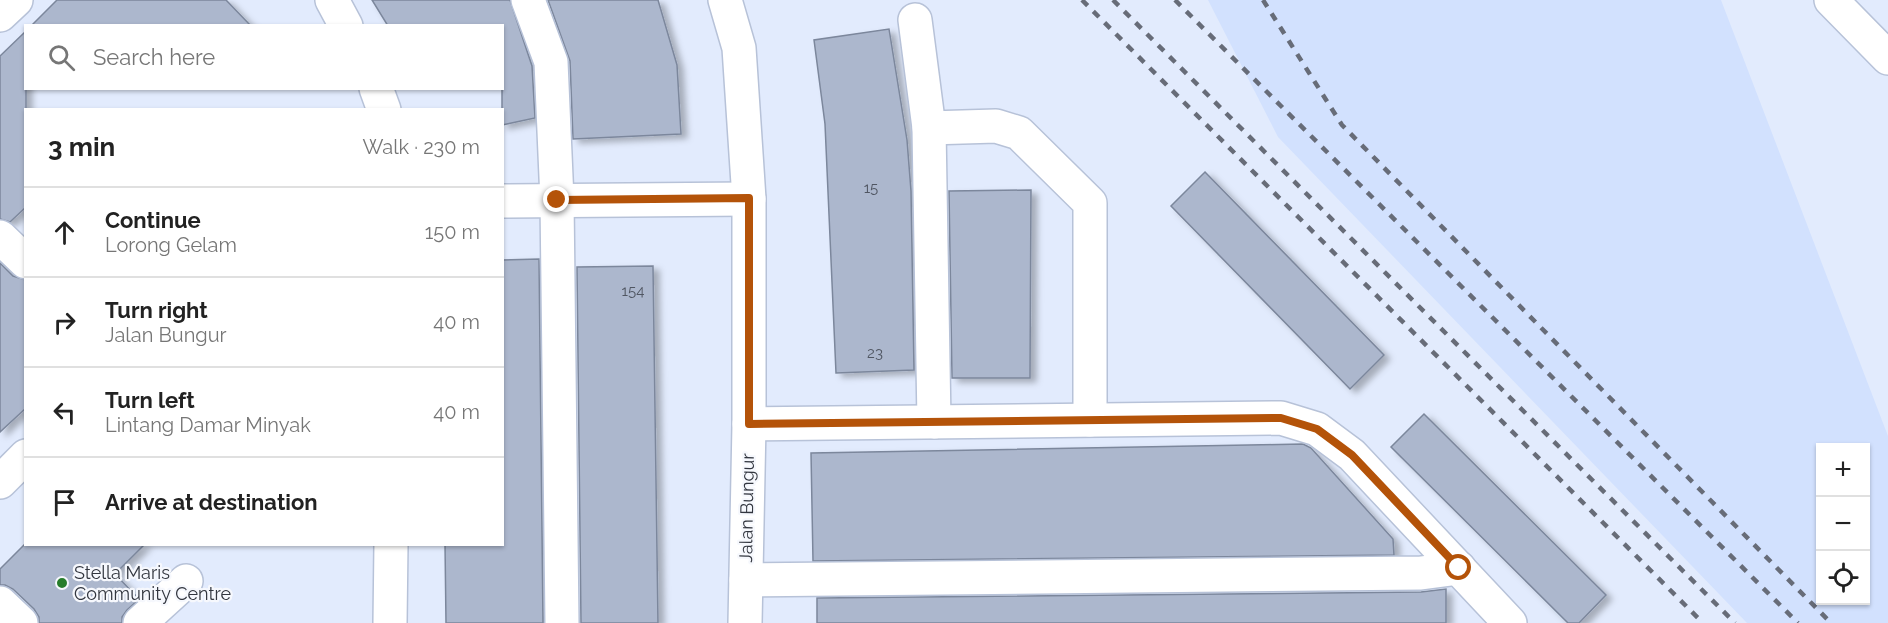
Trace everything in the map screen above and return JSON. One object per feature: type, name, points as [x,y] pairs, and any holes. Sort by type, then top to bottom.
[{"type":"street","points":[[0,15],[16,0]]},
{"type":"street","points":[[332,0],[345,24]]},
{"type":"street","points":[[528,0],[551,62],[557,200],[562,623]]},
{"type":"street","name":"Jalan Bungur","points":[[725,0],[739,48],[749,198],[749,424],[745,623]]},
{"type":"street","points":[[1831,0],[1888,58]]},
{"type":"street","points":[[915,20],[929,128],[934,422]]},
{"type":"street","points":[[377,90],[383,108]]},
{"type":"street","points":[[929,128],[996,126],[1019,133],[1090,203],[1090,420]]},
{"type":"street","points":[[504,201],[749,198]]},
{"type":"street","points":[[0,237],[24,260]]},
{"type":"street","points":[[749,424],[1281,418],[1317,429],[1352,455],[1510,623]]},
{"type":"street","points":[[0,482],[24,458]]},
{"type":"street","points":[[390,623],[391,546]]},
{"type":"street","points":[[746,580],[1421,573],[1459,568]]},
{"type":"street","points":[[140,623],[186,581]]},
{"type":"street","points":[[0,603],[21,623]]},
{"type":"shaded area","points":[[1208,0],[1721,0],[1888,436],[1888,623],[1747,623],[1278,137]]},
{"type":"building","points":[[57,0],[226,0],[249,24],[33,24]]},
{"type":"building","points":[[372,0],[510,0],[532,66],[535,118],[504,125],[502,90],[504,90],[504,24],[387,24]]},
{"type":"building","points":[[548,0],[658,0],[677,65],[681,134],[573,139],[570,61]]},
{"type":"building","points":[[889,29],[907,140],[911,191],[914,370],[836,373],[825,124],[814,40]]},
{"type":"building","points":[[24,33],[26,108],[24,108],[24,209],[10,222],[0,219],[0,56]]},
{"type":"building","points":[[1205,172],[1384,355],[1350,389],[1171,206]]},
{"type":"building","points":[[1031,190],[1030,378],[952,378],[949,191]]},
{"type":"building","points":[[539,259],[543,623],[446,623],[445,546],[504,546],[504,260]]},
{"type":"building","points":[[0,263],[13,276],[24,279],[24,410],[0,432]]},
{"type":"building","points":[[653,266],[658,623],[581,623],[577,267]]},
{"type":"building","points":[[1424,414],[1606,595],[1579,623],[1568,623],[1391,447]]},
{"type":"building","points":[[1303,444],[1311,448],[1393,539],[1394,555],[813,561],[811,453]]},
{"type":"building","name":"Stella Maris Community Centre","points":[[24,545],[143,546],[115,574],[139,599],[122,617],[122,623],[39,623],[39,617],[34,609],[13,589],[0,585],[0,569]]},
{"type":"building","points":[[1446,589],[1446,623],[817,623],[817,598],[1421,592]]},
{"type":"railway","points":[[1082,0],[1703,623]]},
{"type":"railway","points":[[1113,0],[1735,623]]},
{"type":"railway","points":[[1175,0],[1798,623]]},
{"type":"railway","points":[[1263,0],[1342,125],[1831,623]]},
{"type":"place","name":"Stella Maris Community Centre","points":[[62,583]]},
{"type":"route","points":[[557,200],[749,198],[749,424],[1281,418],[1317,429],[1352,455],[1459,568]]}]
